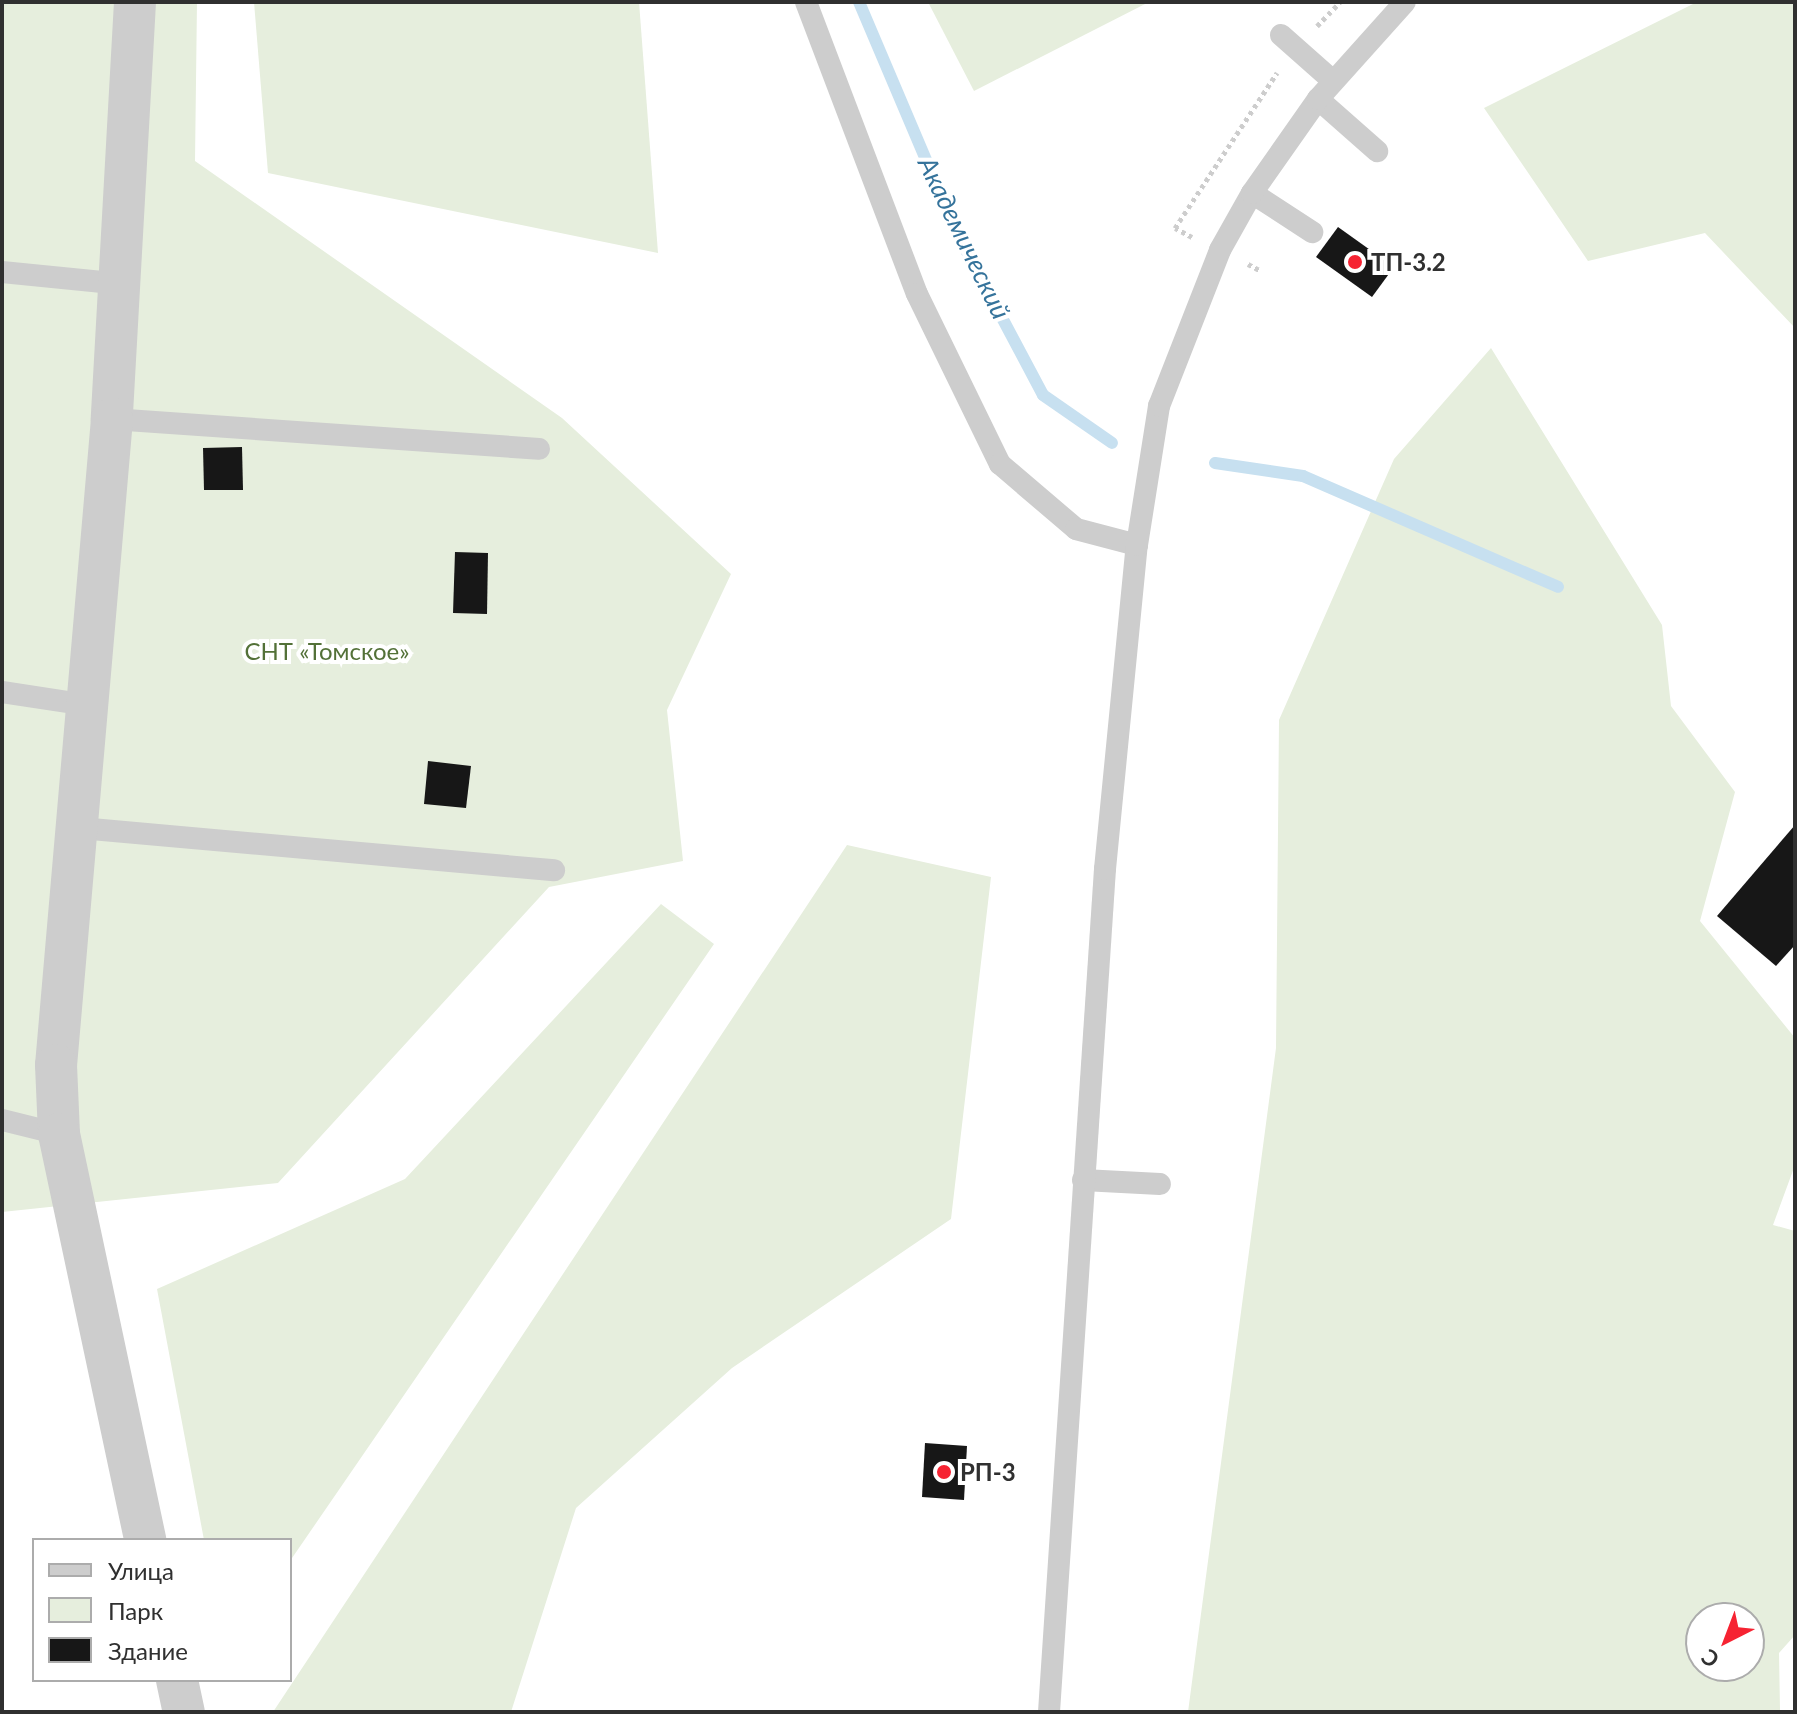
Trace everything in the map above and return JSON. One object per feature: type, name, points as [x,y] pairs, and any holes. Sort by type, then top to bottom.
[{"type":"street","points":[[135,2],[122,284],[112,419],[80,828],[56,1065],[59,1134],[145,1538]]},
{"type":"street","points":[[177,1682],[184,1712]]},
{"type":"lane","points":[[806,2],[917,294],[1000,464],[1076,529],[1137,545]]},
{"type":"lane","points":[[1049,1712],[1083,1180],[1137,545],[1159,406],[1220,250],[1252,193],[1318,99],[1405,2]]},
{"type":"lane","points":[[1281,35],[1333,81]]},
{"type":"lane","points":[[1318,99],[1377,151]]},
{"type":"lane","points":[[1252,193],[1312,232]]},
{"type":"lane","points":[[2,272],[122,284]]},
{"type":"lane","points":[[112,419],[539,449]]},
{"type":"lane","points":[[2,692],[88,705]]},
{"type":"lane","points":[[80,828],[554,870]]},
{"type":"lane","points":[[2,1120],[59,1134]]},
{"type":"lane","points":[[1083,1180],[1160,1184]]},
{"type":"green space","name":"СНТ «Томское»","points":[[2,2],[197,2],[195,161],[562,418],[731,574],[667,710],[683,861],[549,887],[278,1183],[2,1212]]},
{"type":"green space","points":[[254,2],[639,2],[658,253],[268,173]]},
{"type":"green space","points":[[928,2],[1149,2],[974,91]]},
{"type":"green space","points":[[1697,2],[1795,2],[1795,328],[1705,233],[1588,261],[1484,108]]},
{"type":"green space","points":[[1491,348],[1662,625],[1671,706],[1735,792],[1700,921],[1795,1038],[1795,1165],[1773,1225],[1795,1231],[1795,1635],[1779,1653],[1780,1710],[1188,1712],[1276,1048],[1279,720],[1394,459]]},
{"type":"green space","points":[[847,845],[991,877],[951,1219],[732,1368],[576,1508],[511,1712],[273,1712]]},
{"type":"green space","points":[[661,904],[714,944],[292,1558],[292,1538],[204,1538],[157,1289],[405,1179]]},
{"type":"building","name":"ТП-3.2","points":[[1338,227],[1394,267],[1372,297],[1316,257]]},
{"type":"building","points":[[242,447],[243,490],[204,490],[203,448]]},
{"type":"building","points":[[455,552],[488,553],[487,614],[453,613]]},
{"type":"building","points":[[428,761],[471,766],[466,808],[424,804]]},
{"type":"building","points":[[1795,825],[1795,945],[1776,966],[1717,916]]},
{"type":"building","name":"РП-3","points":[[925,1443],[967,1446],[964,1500],[922,1497]]},
{"type":"waterway","name":"Академический","points":[[859,2],[958,235],[1043,395],[1112,443]]},
{"type":"waterway","name":"Академический","points":[[1215,463],[1303,476],[1558,587]]},
{"type":"place","name":"ТП-3.2","points":[[1355,262]]},
{"type":"place","name":"РП-3","points":[[944,1472]]}]
